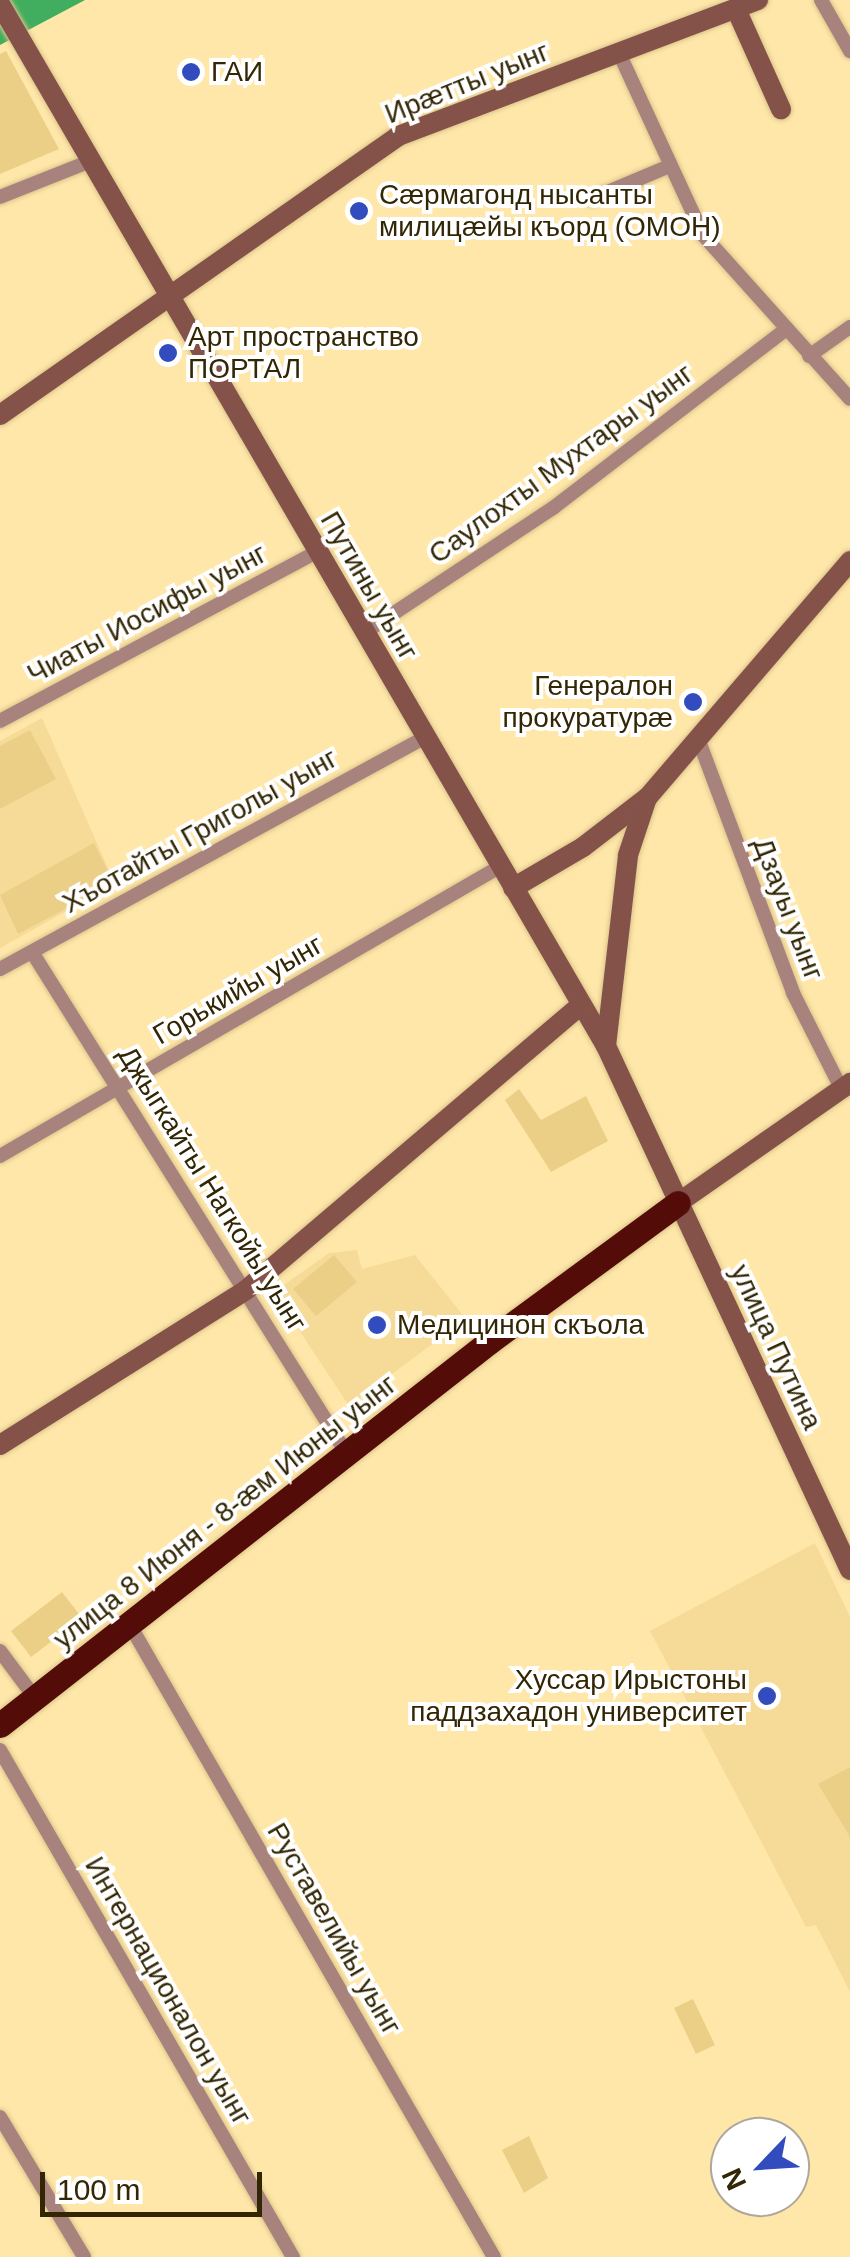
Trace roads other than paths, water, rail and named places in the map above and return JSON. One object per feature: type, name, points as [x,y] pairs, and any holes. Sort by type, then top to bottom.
[{"type":"highway","name":"улица 8 Июня - 8-ӕм Июны уынг","points":[[0,1725],[131,1627],[347,1454],[678,1203]]},
{"type":"street","name":"Ирæтты уынг","points":[[0,416],[168,292],[398,136],[758,0]]},
{"type":"street","points":[[821,0],[850,50]]},
{"type":"street","name":"Путины уынг","points":[[0,4],[606,1046],[678,1203]]},
{"type":"street","points":[[736,9],[780,108]]},
{"type":"street","points":[[619,53],[667,167],[703,235],[784,331],[850,399]]},
{"type":"street","points":[[0,197],[92,160]]},
{"type":"street","points":[[591,199],[667,167]]},
{"type":"street","points":[[809,356],[850,327]]},
{"type":"street","name":"Саулохты Мухтары уынг","points":[[364,632],[553,508],[784,331]]},
{"type":"street","name":"Чиаты Иосифы уынг","points":[[0,720],[317,552]]},
{"type":"street","points":[[513,888],[582,848],[648,796],[850,561]]},
{"type":"street","name":"Хъотайты Григолы уынг","points":[[0,969],[425,738]]},
{"type":"street","name":"Дзауы уынг","points":[[699,741],[793,993],[846,1086]]},
{"type":"street","points":[[606,1046],[628,856],[648,796]]},
{"type":"street","name":"Горькийы уынг","points":[[0,1156],[501,866]]},
{"type":"street","name":"Джыгкайты Нагкойы уынг","points":[[32,952],[347,1454]]},
{"type":"street","points":[[0,1445],[246,1290],[581,1005]]},
{"type":"street","points":[[678,1203],[846,1086]]},
{"type":"street","name":"улица Путина","points":[[678,1203],[850,1570]]},
{"type":"street","name":"Руставелийы уынг","points":[[131,1627],[494,2257]]},
{"type":"street","points":[[0,1651],[35,1698]]},
{"type":"street","name":"Интернационалон уынг","points":[[0,1750],[293,2257]]},
{"type":"street","points":[[0,2117],[84,2257]]},
{"type":"place","name":"ГАИ","points":[[191,72]]},
{"type":"place","name":"Сæрмагонд нысанты милицæйы къорд (ОМОН)","points":[[359,211]]},
{"type":"place","name":"Арт пространство ПОРТАЛ","points":[[168,353]]},
{"type":"place","name":"Генералон прокуратурæ","points":[[693,702]]},
{"type":"place","name":"Медицинон скъола","points":[[377,1325]]},
{"type":"place","name":"Хуссар Ирыстоны паддзахадон университет","points":[[767,1696]]}]
